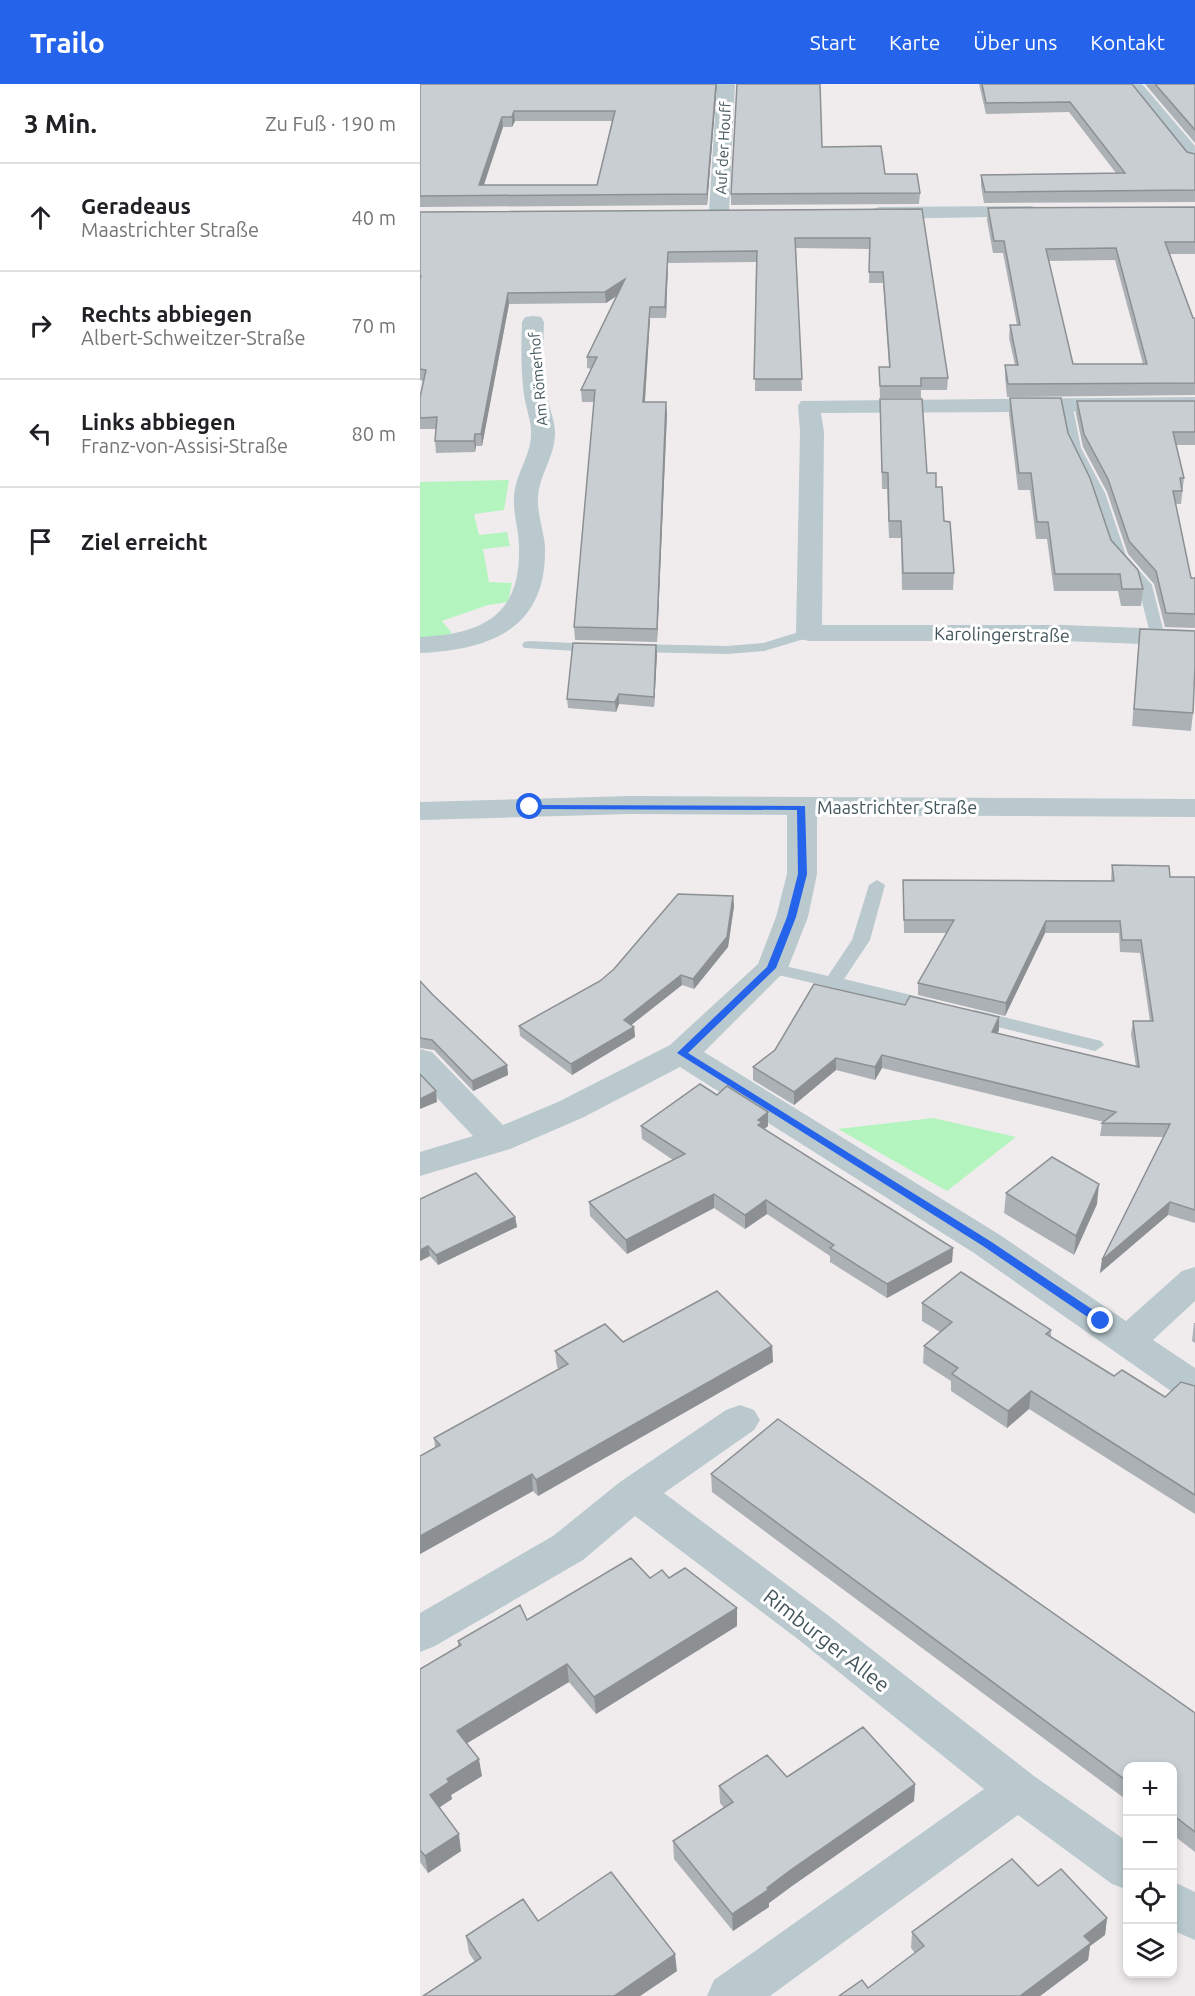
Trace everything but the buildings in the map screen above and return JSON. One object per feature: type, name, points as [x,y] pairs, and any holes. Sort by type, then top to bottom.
[{"type":"street","name":"Auf der Houff","points":[[697,212],[728,212],[726,84]]},
{"type":"street","points":[[1132,84],[1195,158]]},
{"type":"street","points":[[854,213],[1054,211]]},
{"type":"street","name":"Am Römerhof","points":[[420,645],[450,645],[493,629],[519,611],[526,595],[532,548],[525,495],[540,452],[543,427],[537,400],[534,322]]},
{"type":"street","points":[[809,633],[812,432],[809,406],[1195,404]]},
{"type":"street","name":"Karolingerstraße","points":[[809,633],[1063,633],[1195,638]]},
{"type":"street","name":"Maastrichter Straße","points":[[420,811],[630,805],[1195,808]]},
{"type":"street","points":[[420,1164],[498,1142],[570,1110],[658,1063],[682,1053],[772,968],[792,917],[802,874],[802,807]]},
{"type":"street","points":[[682,1053],[987,1244],[1129,1340],[1195,1388]]},
{"type":"street","points":[[420,1060],[498,1142]]},
{"type":"street","points":[[1129,1340],[1195,1280]]},
{"type":"street","points":[[420,1634],[568,1548],[634,1493],[740,1420]]},
{"type":"street","name":"Rimburger Allee","points":[[634,1493],[814,1628],[1018,1790],[1123,1865]]},
{"type":"street","points":[[732,1996],[1018,1790]]},
{"type":"street","points":[[1177,1905],[1195,1919]]},
{"type":"lane","points":[[1066,403],[1075,448],[1098,493],[1119,556],[1145,585],[1158,637]]},
{"type":"lane","name":"Karolingerstraße","points":[[529,645],[727,650],[764,647],[809,633]]},
{"type":"lane","points":[[833,982],[861,940],[877,885]]},
{"type":"lane","points":[[772,968],[1095,1045]]},
{"type":"green space","points":[[509,480],[504,510],[474,514],[479,535],[507,532],[510,546],[483,549],[489,582],[512,583],[508,602],[488,605],[442,621],[452,633],[437,638],[420,638],[420,482]]},
{"type":"green space","points":[[933,1118],[1016,1137],[947,1191],[838,1129]]},
{"type":"route","points":[[530,807],[630,805],[802,807],[802,874],[792,917],[772,968],[682,1053],[987,1244],[1101,1321]]}]
